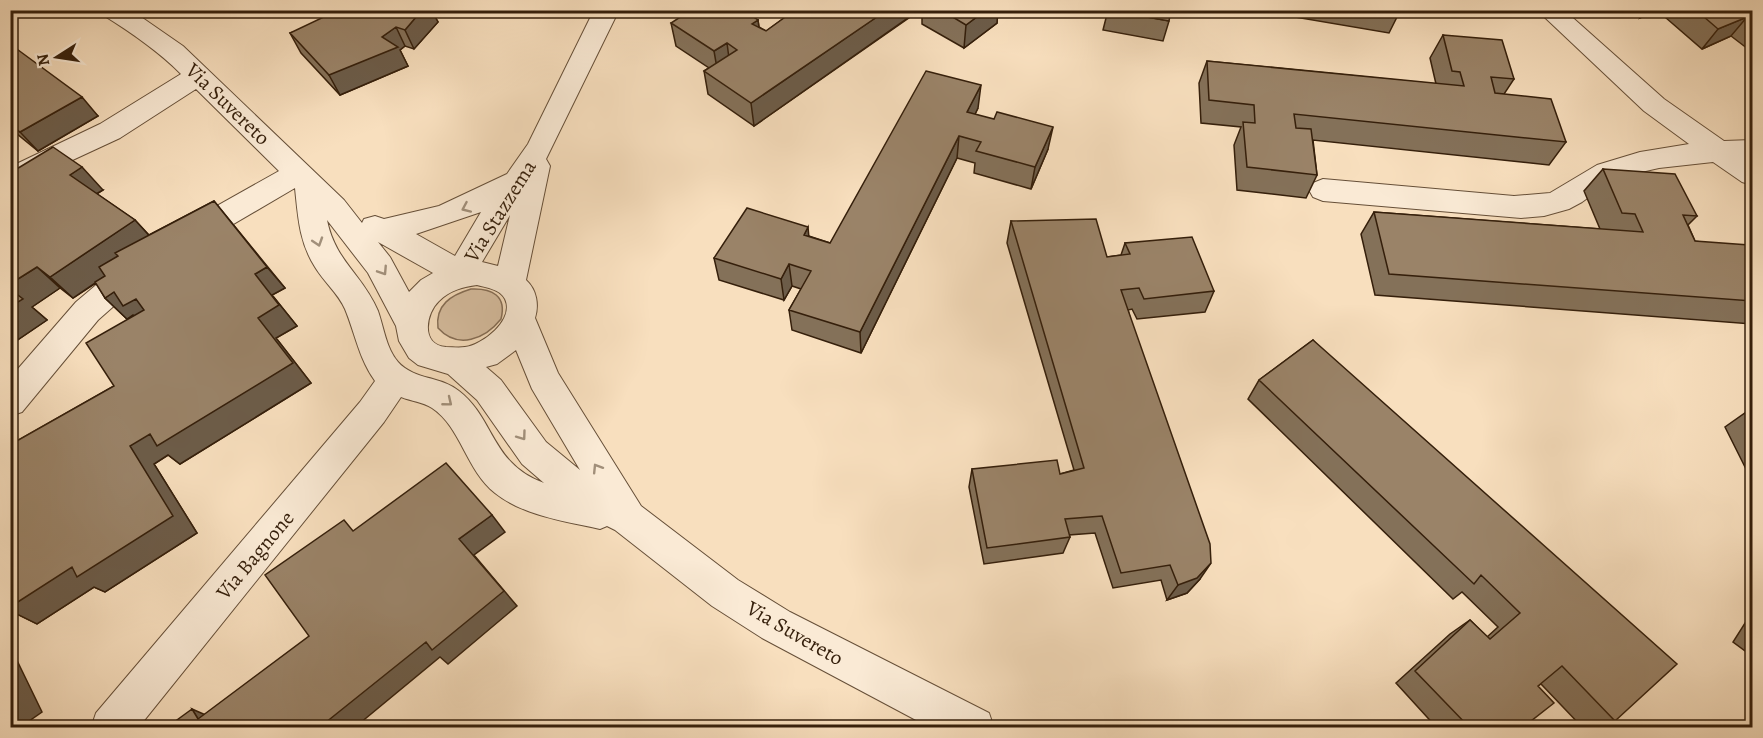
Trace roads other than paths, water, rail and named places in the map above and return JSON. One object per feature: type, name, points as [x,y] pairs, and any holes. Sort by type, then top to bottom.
[{"type":"street","name":"Via Suvereto","points":[[111,10],[159,40],[199,75],[334,208],[379,265],[410,323]]},
{"type":"street","name":"Via Stazzema","points":[[460,275],[485,230],[540,147],[607,10]]},
{"type":"street","points":[[1549,10],[1629,84],[1715,150],[1752,175]]},
{"type":"street","points":[[10,179],[110,130],[199,75]]},
{"type":"street","name":"Via Stazzema","points":[[510,281],[540,147]]},
{"type":"street","points":[[1323,190],[1514,207],[1538,206],[1563,200],[1607,172],[1715,150],[1752,150]]},
{"type":"street","points":[[10,402],[77,321],[113,286],[152,257],[304,178],[320,249],[328,264],[356,298],[373,348],[382,365],[395,379],[447,400],[462,417],[492,466],[521,492],[544,501],[628,518]]},
{"type":"street","points":[[382,230],[444,218],[517,181]]},
{"type":"street","name":"Via Suvereto","points":[[334,208],[428,254],[460,275]]},
{"type":"street","points":[[477,273],[497,275],[510,281],[520,291],[524,306],[521,322],[511,336],[495,350],[475,358],[456,361],[441,360],[424,353],[411,336],[410,323],[417,306],[428,292],[446,280],[477,273]]},
{"type":"street","name":"Via Suvereto","points":[[521,322],[544,378],[628,518]]},
{"type":"street","name":"Via Suvereto","points":[[456,361],[489,390],[534,453],[588,499],[628,518],[725,593],[776,625],[974,728]]},
{"type":"street","name":"Via Bagnone","points":[[111,728],[372,412],[395,379]]}]
